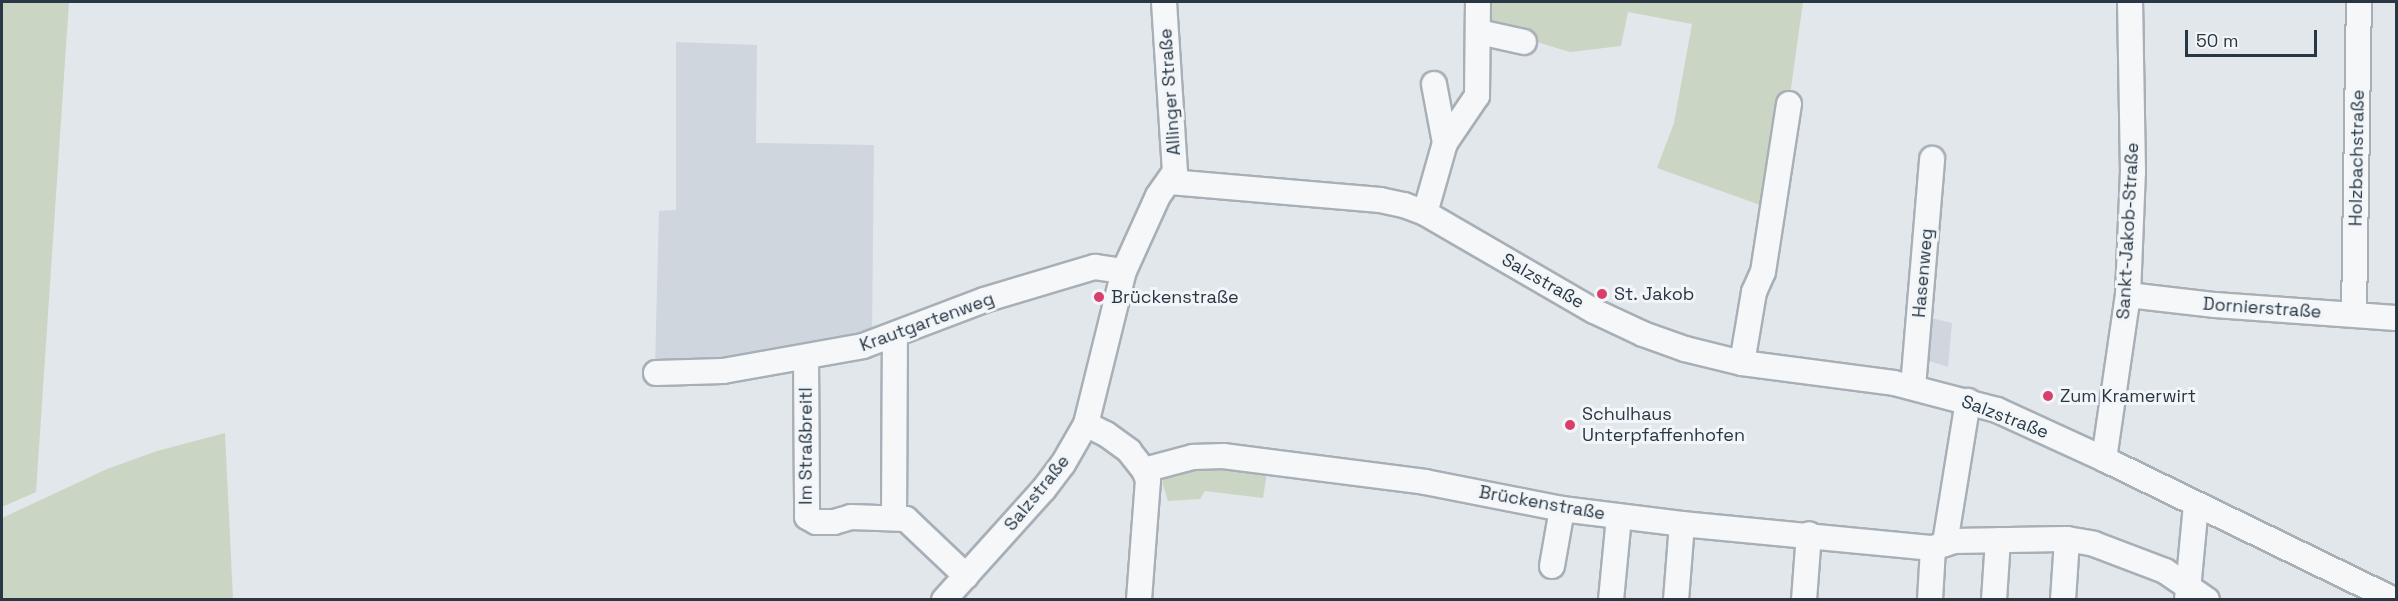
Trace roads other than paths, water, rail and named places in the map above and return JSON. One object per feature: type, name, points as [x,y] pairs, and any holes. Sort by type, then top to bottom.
[{"type":"street","name":"Allinger Straße","points":[[1164,2],[1175,172],[1170,182]]},
{"type":"street","points":[[1425,213],[1445,143],[1477,96],[1478,2]]},
{"type":"street","name":"Sankt-Jakob-Straße","points":[[2104,459],[2128,295],[2133,172],[2130,2]]},
{"type":"street","name":"Holzbachstraße","points":[[2354,314],[2359,2]]},
{"type":"street","points":[[1479,32],[1524,42]]},
{"type":"street","points":[[1434,84],[1445,143]]},
{"type":"street","points":[[1742,363],[1754,292],[1762,272],[1772,220],[1789,104]]},
{"type":"street","name":"Hasenweg","points":[[1913,387],[1932,159]]},
{"type":"street","name":"Salzstraße","points":[[944,600],[1044,489],[1063,464],[1086,424],[1124,271],[1158,195],[1170,182],[1380,200],[1425,213],[1594,311],[1685,349],[1742,363],[1913,387],[1997,410],[2104,459],[2394,600]]},
{"type":"street","name":"Krautgartenweg","points":[[656,373],[723,371],[863,346],[895,336],[984,300],[1095,267],[1124,271]]},
{"type":"street","name":"Dornierstraße","points":[[2128,295],[2215,305],[2397,318]]},
{"type":"street","points":[[894,518],[895,336]]},
{"type":"street","name":"Im Straßbreitl","points":[[806,358],[807,517],[816,522],[834,522],[850,517],[906,519],[966,576]]},
{"type":"street","points":[[1930,600],[1968,401]]},
{"type":"street","points":[[1086,424],[1106,434],[1129,451],[1144,470],[1148,480],[1139,600]]},
{"type":"street","name":"Brückenstraße","points":[[1144,470],[1193,457],[1224,456],[1425,482],[1562,508],[1682,524],[1939,545],[1998,540],[2067,539],[2094,544],[2165,571],[2194,595]]},
{"type":"street","points":[[2194,595],[2196,504]]},
{"type":"street","points":[[1552,566],[1562,508]]},
{"type":"street","points":[[1611,600],[1619,517]]},
{"type":"street","points":[[1676,600],[1682,524]]},
{"type":"street","points":[[1804,600],[1809,534]]},
{"type":"street","points":[[2063,600],[2067,539]]},
{"type":"street","points":[[1994,600],[1998,540]]},
{"type":"place","name":"St. Jakob","points":[[1602,294]]},
{"type":"place","name":"Brückenstraße","points":[[1099,297]]},
{"type":"place","name":"Zum Kramerwirt","points":[[2048,396]]},
{"type":"place","name":"Schulhaus Unterpfaffenhofen","points":[[1570,425]]}]
